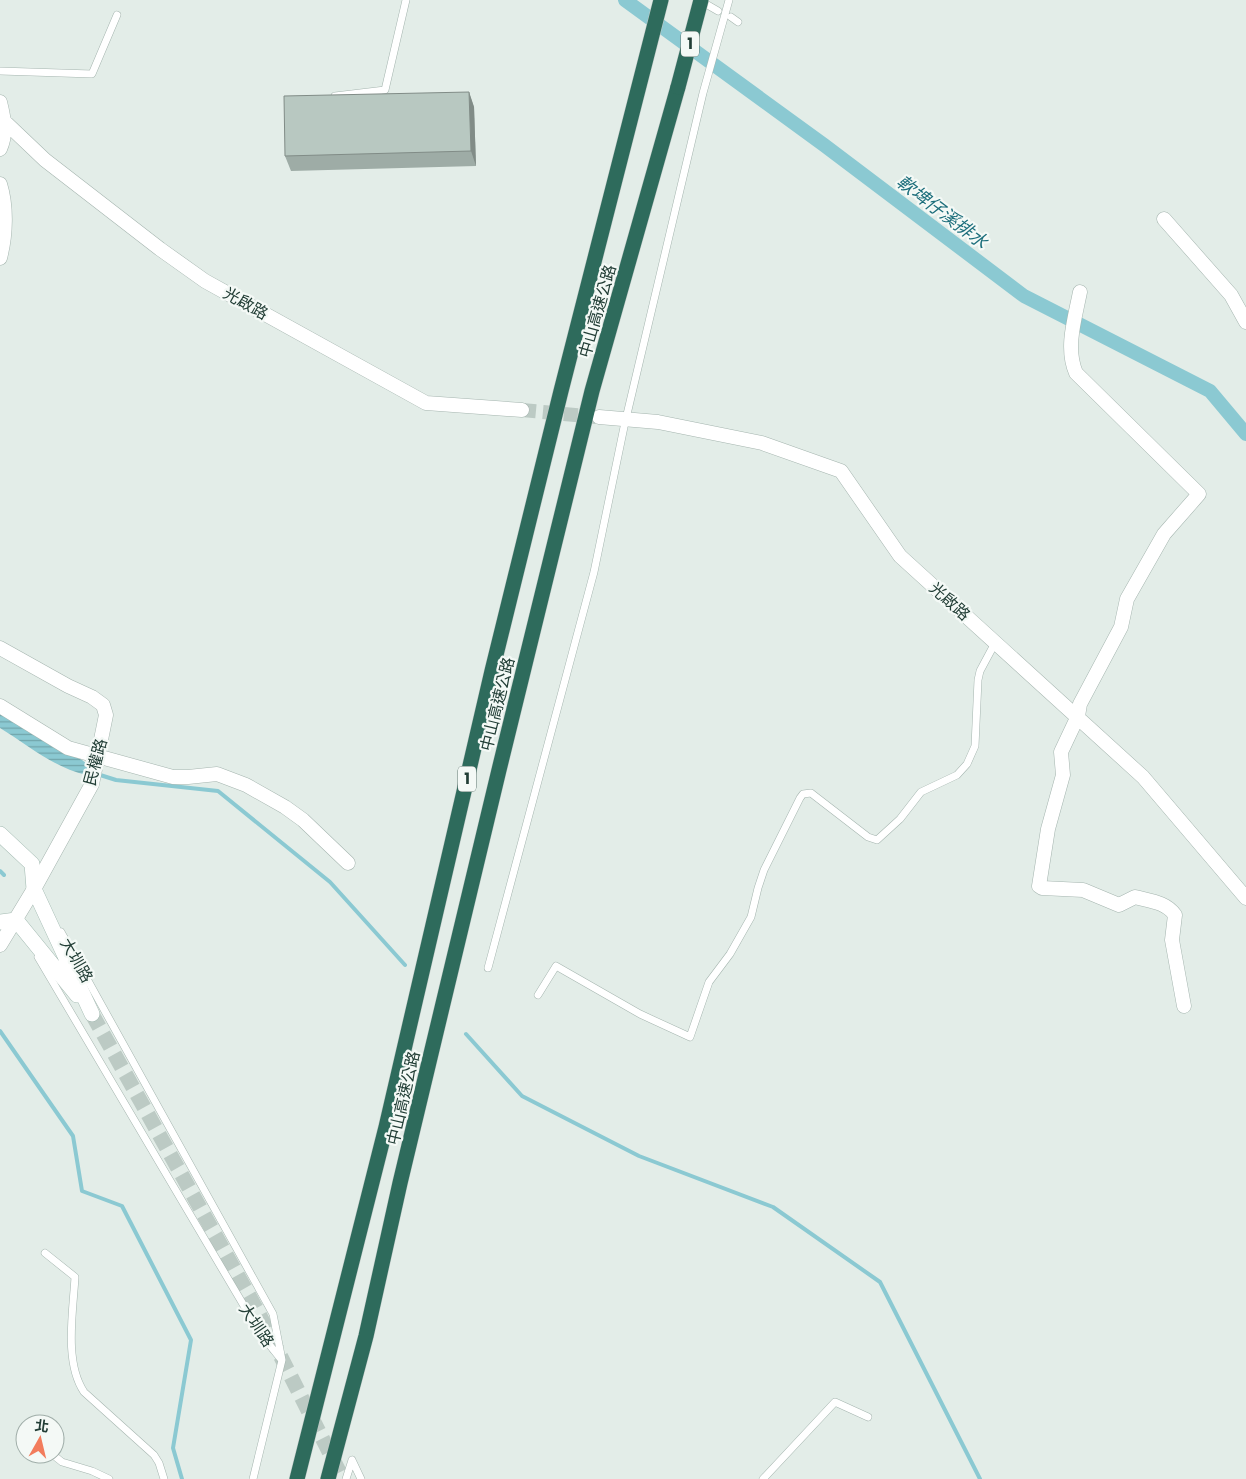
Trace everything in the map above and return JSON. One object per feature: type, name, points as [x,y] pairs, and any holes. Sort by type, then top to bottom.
[{"type":"highway","name":"中山高速公路","points":[[297,1479],[386,1126],[492,671],[661,0]]},
{"type":"highway","name":"中山高速公路","points":[[328,1479],[366,1336],[400,1183],[496,780],[592,392],[678,87],[700,0]]},
{"type":"street","points":[[0,102],[5,122],[0,149]]},
{"type":"street","name":"光啟路","points":[[5,122],[45,160],[160,249],[205,281],[426,403],[522,410]]},
{"type":"street","points":[[0,184],[3,194],[4,242],[0,258]]},
{"type":"street","points":[[1164,219],[1231,295],[1246,322]]},
{"type":"street","points":[[1080,292],[1071,341],[1072,363],[1076,373],[1199,494],[1164,534],[1127,598],[1121,627],[1080,704],[1078,716],[1060,752],[1063,775],[1048,829],[1039,886],[1042,888],[1083,890],[1119,905],[1136,897],[1165,905],[1171,909],[1175,915],[1172,940],[1173,953],[1184,1006]]},
{"type":"street","name":"光啟路","points":[[599,417],[658,422],[762,443],[841,471],[900,556],[1078,716],[1142,777],[1246,898]]},
{"type":"street","name":"民權路","points":[[0,648],[92,697],[103,705],[106,715],[92,784],[34,889],[0,945]]},
{"type":"street","points":[[0,706],[68,748],[97,761],[173,776],[188,777],[216,774],[246,785],[286,807],[303,820],[348,863]]},
{"type":"street","points":[[0,834],[32,864],[34,889],[92,1014],[16,920],[0,922]]},
{"type":"lane","points":[[328,97],[385,90],[406,0]]},
{"type":"lane","points":[[700,0],[718,11]]},
{"type":"lane","points":[[488,968],[594,572],[626,420],[703,94],[729,0]]},
{"type":"lane","points":[[0,71],[92,74],[117,15]]},
{"type":"lane","points":[[730,17],[738,22]]},
{"type":"lane","points":[[538,995],[556,966],[640,1014],[690,1037],[710,982],[730,954],[751,917],[764,870],[803,794],[811,793],[868,837],[877,840],[900,819],[920,792],[957,774],[972,756],[975,746],[978,680],[980,671],[995,642]]},
{"type":"lane","name":"大圳路","points":[[34,889],[69,944],[273,1314],[282,1360]]},
{"type":"lane","name":"大圳路","points":[[16,920],[260,1333],[282,1360]]},
{"type":"lane","points":[[45,1253],[74,1277],[73,1364],[80,1386],[84,1392],[154,1455],[159,1463],[164,1479]]},
{"type":"lane","points":[[253,1479],[282,1360]]},
{"type":"lane","points":[[762,1479],[834,1402],[868,1417]]},
{"type":"lane","points":[[346,1479],[352,1460],[361,1479]]},
{"type":"lane","points":[[65,1463],[92,1471],[109,1479]]},
{"type":"water","points":[[0,712],[54,746],[82,760],[91,767],[91,772],[87,775],[75,772],[52,762],[0,728]]},
{"type":"building","points":[[469,92],[471,151],[285,156],[284,96]]},
{"type":"waterway","name":"軟埤仔溪排水","points":[[625,0],[824,145],[1024,296],[1210,391],[1246,434]]},
{"type":"waterway","points":[[97,774],[116,780],[218,791],[330,882],[405,965]]},
{"type":"waterway","points":[[0,871],[4,875]]},
{"type":"waterway","points":[[0,1031],[73,1136],[82,1191],[122,1206],[191,1340],[173,1448],[182,1479]]},
{"type":"waterway","points":[[466,1034],[522,1096],[639,1156],[773,1207],[880,1282],[980,1479]]},
{"type":"tunnel","points":[[522,410],[596,417]]},
{"type":"tunnel","points":[[92,1014],[257,1310],[343,1479]]}]
